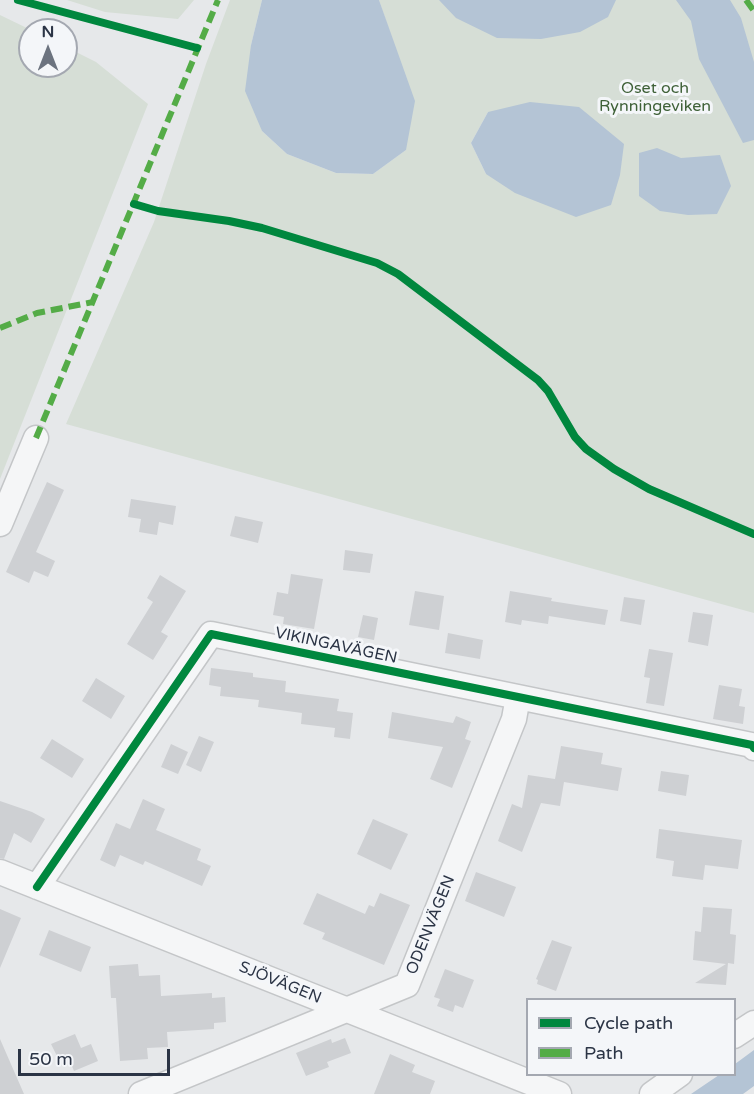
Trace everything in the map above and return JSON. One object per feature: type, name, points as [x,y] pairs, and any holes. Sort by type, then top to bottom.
[{"type":"street","points":[[0,524],[36,438]]},
{"type":"street","name":"VIKINGAVÄGEN","points":[[37,887],[212,634],[752,745],[754,748]]},
{"type":"street","name":"ODENVÄGEN","points":[[141,1094],[407,985],[514,719],[518,697]]},
{"type":"street","name":"SJÖVÄGEN","points":[[0,873],[559,1094]]},
{"type":"street","points":[[736,1035],[754,1023]]},
{"type":"street","points":[[652,1094],[677,1076]]},
{"type":"green space","points":[[67,0],[194,0],[178,19],[105,12]]},
{"type":"green space","name":"Oset och Rynningeviken","points":[[230,0],[262,0],[251,45],[262,131],[287,154],[336,173],[373,174],[406,150],[390,33],[379,0],[754,0],[754,613],[66,424],[154,222],[206,64]],"holes":[[[488,112],[486,174],[471,143]]]},
{"type":"green space","points":[[0,15],[18,24],[18,78],[78,78],[78,53],[96,62],[148,104],[0,479]]},
{"type":"water","points":[[262,0],[379,0],[415,101],[406,150],[373,174],[336,173],[287,154],[262,131],[245,91],[251,45]]},
{"type":"water","points":[[439,0],[616,0],[608,17],[580,32],[541,39],[497,38],[456,18]]},
{"type":"water","points":[[676,0],[730,0],[741,18],[754,62],[754,140],[743,143],[699,59],[691,21]]},
{"type":"water","points":[[530,102],[579,107],[624,144],[620,175],[611,205],[576,217],[515,193],[486,174],[471,143],[488,112]]},
{"type":"water","points":[[657,148],[681,158],[720,155],[731,186],[717,214],[688,215],[660,211],[639,196],[639,153]]},
{"type":"water","points":[[754,1050],[754,1086],[743,1094],[691,1094],[718,1076],[736,1076],[736,1063]]},
{"type":"building","points":[[47,482],[64,490],[36,552],[55,561],[48,577],[34,571],[29,583],[6,572]]},
{"type":"building","points":[[131,499],[176,506],[173,525],[159,522],[157,535],[139,532],[141,519],[128,517]]},
{"type":"building","points":[[235,516],[263,522],[258,543],[230,536]]},
{"type":"building","points":[[345,550],[373,554],[370,573],[343,570]]},
{"type":"building","points":[[291,574],[323,579],[314,629],[283,624],[284,617],[273,615],[277,592],[288,594]]},
{"type":"building","points":[[160,575],[186,591],[161,632],[168,636],[153,660],[127,644],[153,602],[147,598]]},
{"type":"building","points":[[415,591],[444,596],[439,630],[409,625]]},
{"type":"building","points":[[510,591],[552,598],[551,601],[608,610],[605,625],[549,616],[548,624],[522,620],[521,625],[505,622]]},
{"type":"building","points":[[624,597],[645,600],[641,625],[620,621]]},
{"type":"building","points":[[693,612],[713,615],[708,646],[688,642]]},
{"type":"building","points":[[363,615],[378,618],[374,640],[358,637]]},
{"type":"building","points":[[448,633],[483,640],[480,659],[445,653]]},
{"type":"building","points":[[649,649],[673,653],[664,706],[646,703],[650,678],[644,677]]},
{"type":"building","points":[[211,668],[253,673],[253,677],[286,681],[285,692],[339,699],[337,711],[353,713],[350,739],[334,737],[335,728],[301,724],[302,713],[258,707],[259,700],[220,696],[221,687],[209,685]]},
{"type":"building","points":[[96,678],[125,696],[111,719],[82,701]]},
{"type":"building","points":[[719,685],[742,689],[739,706],[745,707],[743,724],[713,719]]},
{"type":"building","points":[[392,712],[453,723],[456,716],[471,722],[465,739],[471,741],[452,788],[430,779],[443,747],[388,738]]},
{"type":"building","points":[[199,736],[214,742],[201,772],[186,765]]},
{"type":"building","points":[[52,739],[84,759],[72,778],[40,758]]},
{"type":"building","points":[[171,744],[188,752],[178,774],[161,767]]},
{"type":"building","points":[[561,746],[603,753],[601,764],[622,768],[618,791],[564,782],[560,806],[541,803],[522,852],[498,841],[512,804],[522,808],[528,775],[555,779]]},
{"type":"building","points":[[661,771],[689,775],[686,796],[658,791]]},
{"type":"building","points":[[143,799],[165,809],[156,830],[201,849],[197,860],[211,866],[202,886],[145,861],[143,865],[120,855],[115,867],[100,860],[116,823],[130,829]]},
{"type":"building","points":[[0,801],[45,819],[31,843],[14,833],[4,859],[0,858]]},
{"type":"building","points":[[373,819],[408,834],[391,870],[357,854]]},
{"type":"building","points":[[659,829],[742,840],[738,869],[705,865],[703,880],[672,876],[674,861],[656,858]]},
{"type":"building","points":[[476,872],[516,887],[504,917],[465,901]]},
{"type":"building","points":[[317,893],[365,914],[369,905],[374,907],[380,893],[410,905],[384,965],[322,939],[325,933],[303,924]]},
{"type":"building","points":[[703,907],[732,909],[730,934],[736,935],[734,964],[728,963],[726,985],[695,983],[726,964],[693,960],[695,931],[701,932]]},
{"type":"building","points":[[0,909],[21,918],[0,968]]},
{"type":"building","points":[[49,930],[91,947],[81,972],[39,955]]},
{"type":"building","points":[[552,940],[572,947],[556,991],[537,984],[536,979]]},
{"type":"building","points":[[138,964],[139,976],[160,975],[161,996],[212,993],[212,998],[225,997],[226,1022],[214,1023],[214,1029],[167,1032],[168,1047],[147,1048],[148,1059],[120,1061],[116,998],[111,998],[109,966]]},
{"type":"building","points":[[445,969],[474,980],[463,1008],[455,1005],[453,1012],[437,1006],[440,999],[434,997]]},
{"type":"building","points":[[75,1034],[81,1048],[91,1044],[98,1061],[74,1071],[67,1054],[58,1058],[51,1044]]},
{"type":"building","points":[[345,1038],[351,1053],[327,1062],[329,1067],[306,1076],[296,1053],[331,1039],[332,1043]]},
{"type":"building","points":[[0,1039],[24,1094],[0,1094]]},
{"type":"building","points":[[390,1054],[415,1065],[412,1072],[435,1081],[430,1094],[374,1094]]},
{"type":"marked path","points":[[36,438],[218,0]]},
{"type":"marked path","points":[[746,0],[754,11]]},
{"type":"marked path","points":[[0,328],[37,313],[93,302]]},
{"type":"cycle path","points":[[18,0],[197,48]]},
{"type":"cycle path","points":[[134,204],[158,211],[262,228],[377,263],[398,274],[538,380],[548,391],[575,437],[586,449],[614,469],[649,489],[754,534]]},
{"type":"cycle path","points":[[37,887],[211,634],[752,745],[754,748]]}]
